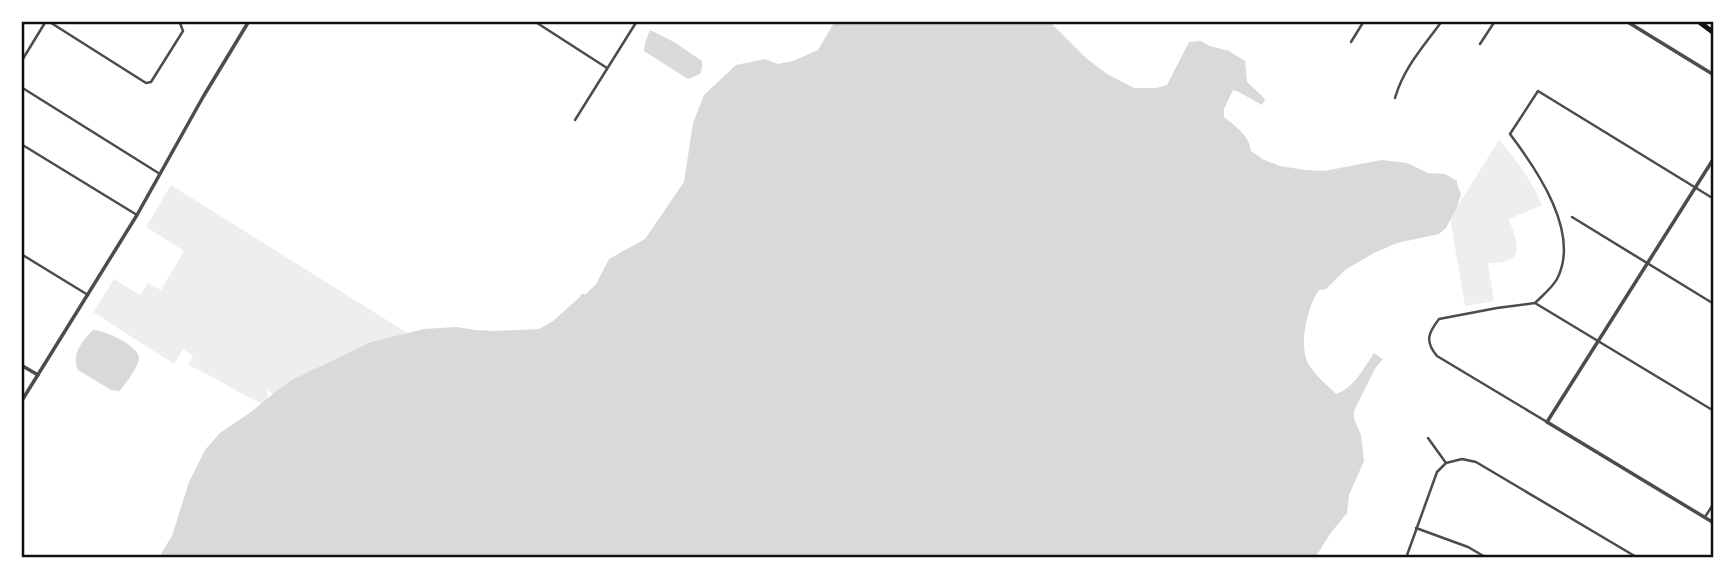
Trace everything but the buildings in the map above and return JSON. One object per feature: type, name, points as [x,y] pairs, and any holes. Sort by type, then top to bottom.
[{"type":"highway","points":[[1698,21],[1714,33]]},
{"type":"street","points":[[21,62],[47,21],[146,83],[151,82],[183,31],[177,21]]},
{"type":"street","points":[[21,402],[137,215],[249,21]]},
{"type":"street","points":[[534,21],[607,68]]},
{"type":"street","points":[[575,120],[637,21]]},
{"type":"street","points":[[1351,42],[1364,21]]},
{"type":"street","points":[[1395,98],[1418,50],[1442,21]]},
{"type":"street","points":[[1480,44],[1494,21]]},
{"type":"street","points":[[1626,21],[1714,75]]},
{"type":"street","points":[[21,87],[160,174]]},
{"type":"street","points":[[1535,303],[1556,281],[1563,263],[1564,245],[1556,210],[1538,173],[1510,134],[1538,91],[1714,198]]},
{"type":"street","points":[[21,144],[137,215]]},
{"type":"street","points":[[1547,422],[1714,158]]},
{"type":"street","points":[[1572,217],[1714,304]]},
{"type":"street","points":[[21,254],[88,295]]},
{"type":"street","points":[[1714,411],[1535,303],[1439,318],[1432,329],[1429,341],[1437,356],[1714,523]]},
{"type":"street","points":[[21,365],[37,375]]},
{"type":"street","points":[[1428,438],[1446,463]]},
{"type":"street","points":[[1406,558],[1437,472],[1446,463],[1462,459],[1476,462],[1638,558]]},
{"type":"street","points":[[1705,517],[1714,503]]},
{"type":"street","points":[[1416,528],[1468,547],[1486,558]]},
{"type":"shaded area","points":[[835,21],[1049,21],[1086,58],[1107,74],[1134,88],[1167,85],[1189,42],[1201,41],[1229,51],[1245,61],[1247,82],[1265,100],[1262,105],[1233,90],[1224,109],[1224,117],[1248,140],[1251,151],[1262,159],[1280,166],[1324,171],[1382,160],[1407,163],[1428,173],[1445,174],[1457,181],[1461,194],[1457,207],[1446,228],[1439,234],[1397,243],[1374,253],[1345,270],[1326,289],[1319,290],[1311,306],[1305,327],[1306,357],[1315,373],[1336,394],[1353,382],[1374,353],[1383,359],[1376,367],[1354,411],[1354,419],[1361,435],[1364,461],[1349,495],[1347,513],[1315,558],[160,558],[172,536],[189,482],[205,450],[220,433],[292,380],[371,342],[424,329],[539,329],[553,321],[581,294],[586,294],[596,284],[609,259],[645,239],[684,182],[693,123],[704,95],[736,65],[765,59],[778,64],[793,61],[818,50]]},
{"type":"shaded area","points":[[650,30],[702,61],[700,74],[688,79],[644,51]]},
{"type":"shaded area","points":[[1499,140],[1523,171],[1542,205],[1509,219],[1517,245],[1514,256],[1509,260],[1488,263],[1494,301],[1465,306],[1450,218]]},
{"type":"shaded area","points":[[171,185],[767,558],[534,558],[267,390],[268,400],[263,404],[253,400],[188,365],[193,356],[183,349],[174,364],[93,312],[114,279],[140,295],[148,283],[161,290],[184,251],[146,227]]},
{"type":"shaded area","points":[[93,330],[120,339],[137,353],[137,366],[119,391],[111,390],[78,370],[77,354]]}]
